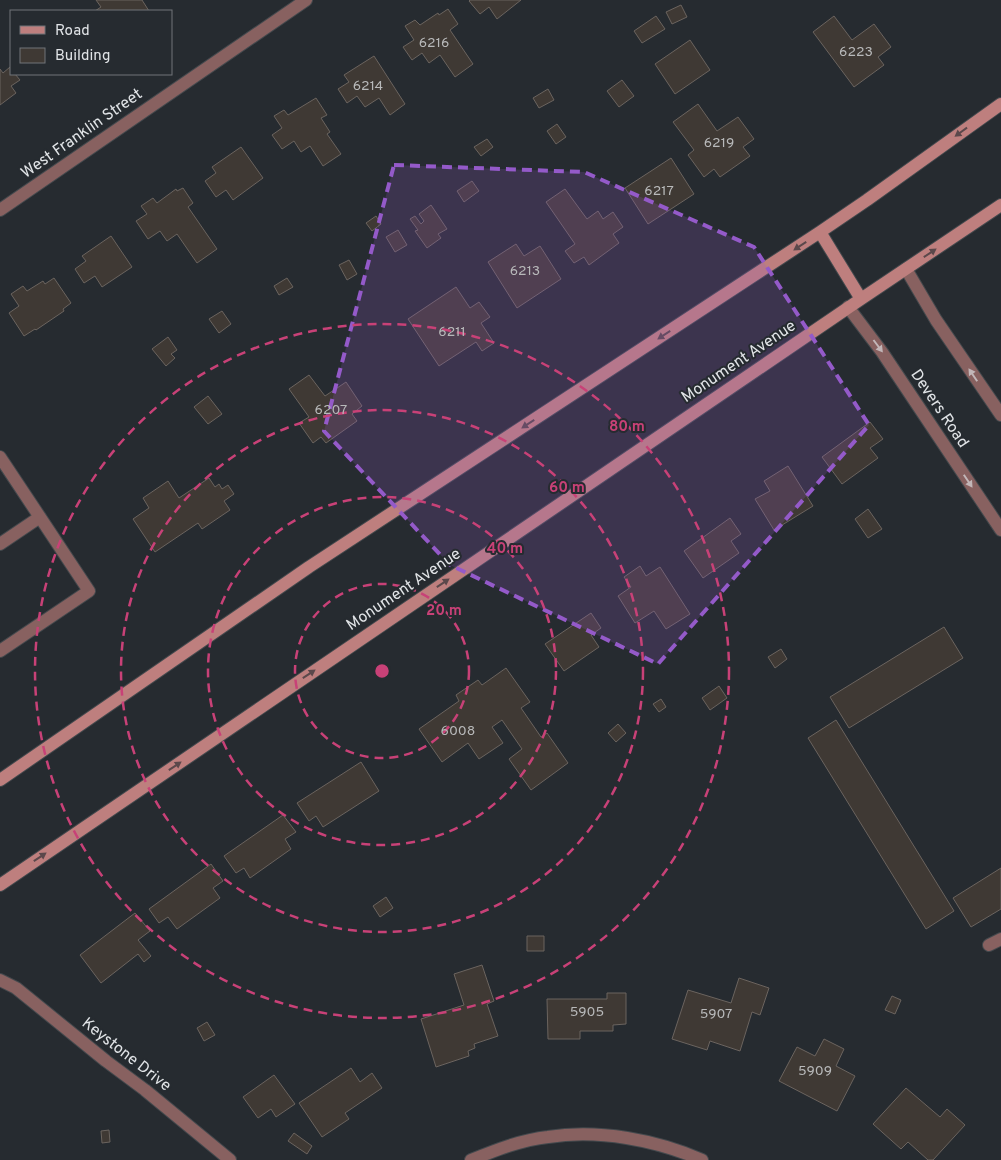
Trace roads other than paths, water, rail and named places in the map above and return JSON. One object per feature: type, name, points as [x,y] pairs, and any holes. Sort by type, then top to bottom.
[{"type":"street","name":"West Franklin Street","points":[[0,210],[306,0]]},
{"type":"street","points":[[0,780],[310,567],[820,232],[1001,104]]},
{"type":"street","name":"Monument Avenue","points":[[0,884],[1001,205]]},
{"type":"street","points":[[820,232],[860,299]]},
{"type":"street","points":[[906,269],[936,320],[1001,415]]},
{"type":"street","name":"Devers Road","points":[[848,307],[882,352],[1001,530]]},
{"type":"street","points":[[0,457],[89,591],[0,651]]},
{"type":"street","points":[[0,544],[40,517]]},
{"type":"street","points":[[989,945],[1001,939]]},
{"type":"street","name":"Keystone Drive","points":[[0,980],[16,988],[230,1160]]},
{"type":"street","points":[[471,1160],[504,1147],[548,1137],[581,1134],[620,1137],[653,1143],[702,1160]]}]
